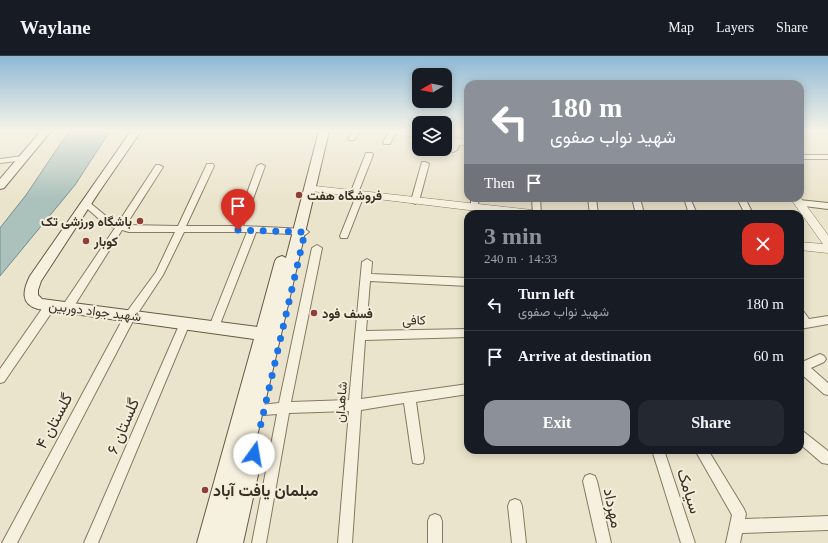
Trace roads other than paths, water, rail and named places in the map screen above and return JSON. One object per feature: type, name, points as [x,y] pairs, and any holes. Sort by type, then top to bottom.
[{"type":"main road","points":[[0,186],[27,154]]},
{"type":"main road","name":"شهید جواد دوربین","points":[[120,154],[35,280],[30,292],[32,300],[38,304],[50,306],[263,334]]},
{"type":"main road","points":[[222,543],[318,154]]},
{"type":"main road","points":[[207,543],[263,334],[298,232],[315,189],[324,154]]},
{"type":"main road","points":[[233,543],[264,410],[298,232]]},
{"type":"street","points":[[344,236],[369,155]]},
{"type":"street","points":[[804,157],[828,157]]},
{"type":"street","points":[[0,161],[23,158]]},
{"type":"street","points":[[415,201],[425,164]]},
{"type":"street","name":"گلستان ۴","points":[[9,543],[130,316],[160,273],[210,166]]},
{"type":"street","points":[[238,230],[261,166]]},
{"type":"street","points":[[67,308],[159,167]]},
{"type":"street","points":[[315,189],[500,210]]},
{"type":"street","points":[[803,202],[828,206]]},
{"type":"street","points":[[86,204],[109,224],[129,230],[252,229],[298,232]]},
{"type":"street","points":[[804,210],[828,243]]},
{"type":"street","points":[[214,327],[252,229]]},
{"type":"street","points":[[804,246],[828,249]]},
{"type":"street","points":[[259,543],[284,409],[317,248]]},
{"type":"street","name":"شاهدان","points":[[344,543],[367,262]]},
{"type":"street","points":[[366,277],[464,282]]},
{"type":"street","points":[[0,378],[50,306]]},
{"type":"street","points":[[804,321],[828,320]]},
{"type":"street","name":"گلستان ۶","points":[[91,543],[185,323]]},
{"type":"street","name":"کافی","points":[[360,336],[464,333]]},
{"type":"street","points":[[804,365],[820,359]]},
{"type":"street","points":[[804,370],[828,390]]},
{"type":"street","points":[[264,410],[355,405],[464,390]]},
{"type":"street","points":[[409,397],[418,458]]},
{"type":"street","points":[[804,439],[827,458]]},
{"type":"street","name":"سیامک","points":[[659,454],[688,543]]},
{"type":"street","points":[[703,454],[739,514],[733,543]]},
{"type":"street","name":"مهرداد","points":[[590,481],[604,543]]},
{"type":"street","points":[[515,506],[519,543]]},
{"type":"street","points":[[435,521],[435,543]]},
{"type":"street","points":[[736,526],[828,523]]},
{"type":"water","points":[[54,154],[95,154],[75,185],[0,276],[0,228],[26,195]]},
{"type":"place","name":"فروشگاه هفت","points":[[299,195]]},
{"type":"place","name":"باشگاه ورزشی تک","points":[[140,221]]},
{"type":"place","name":"کوبار","points":[[86,241]]},
{"type":"place","name":"فسف فود","points":[[314,313]]},
{"type":"place","name":"مبلمان یافت آباد","points":[[205,490]]}]
